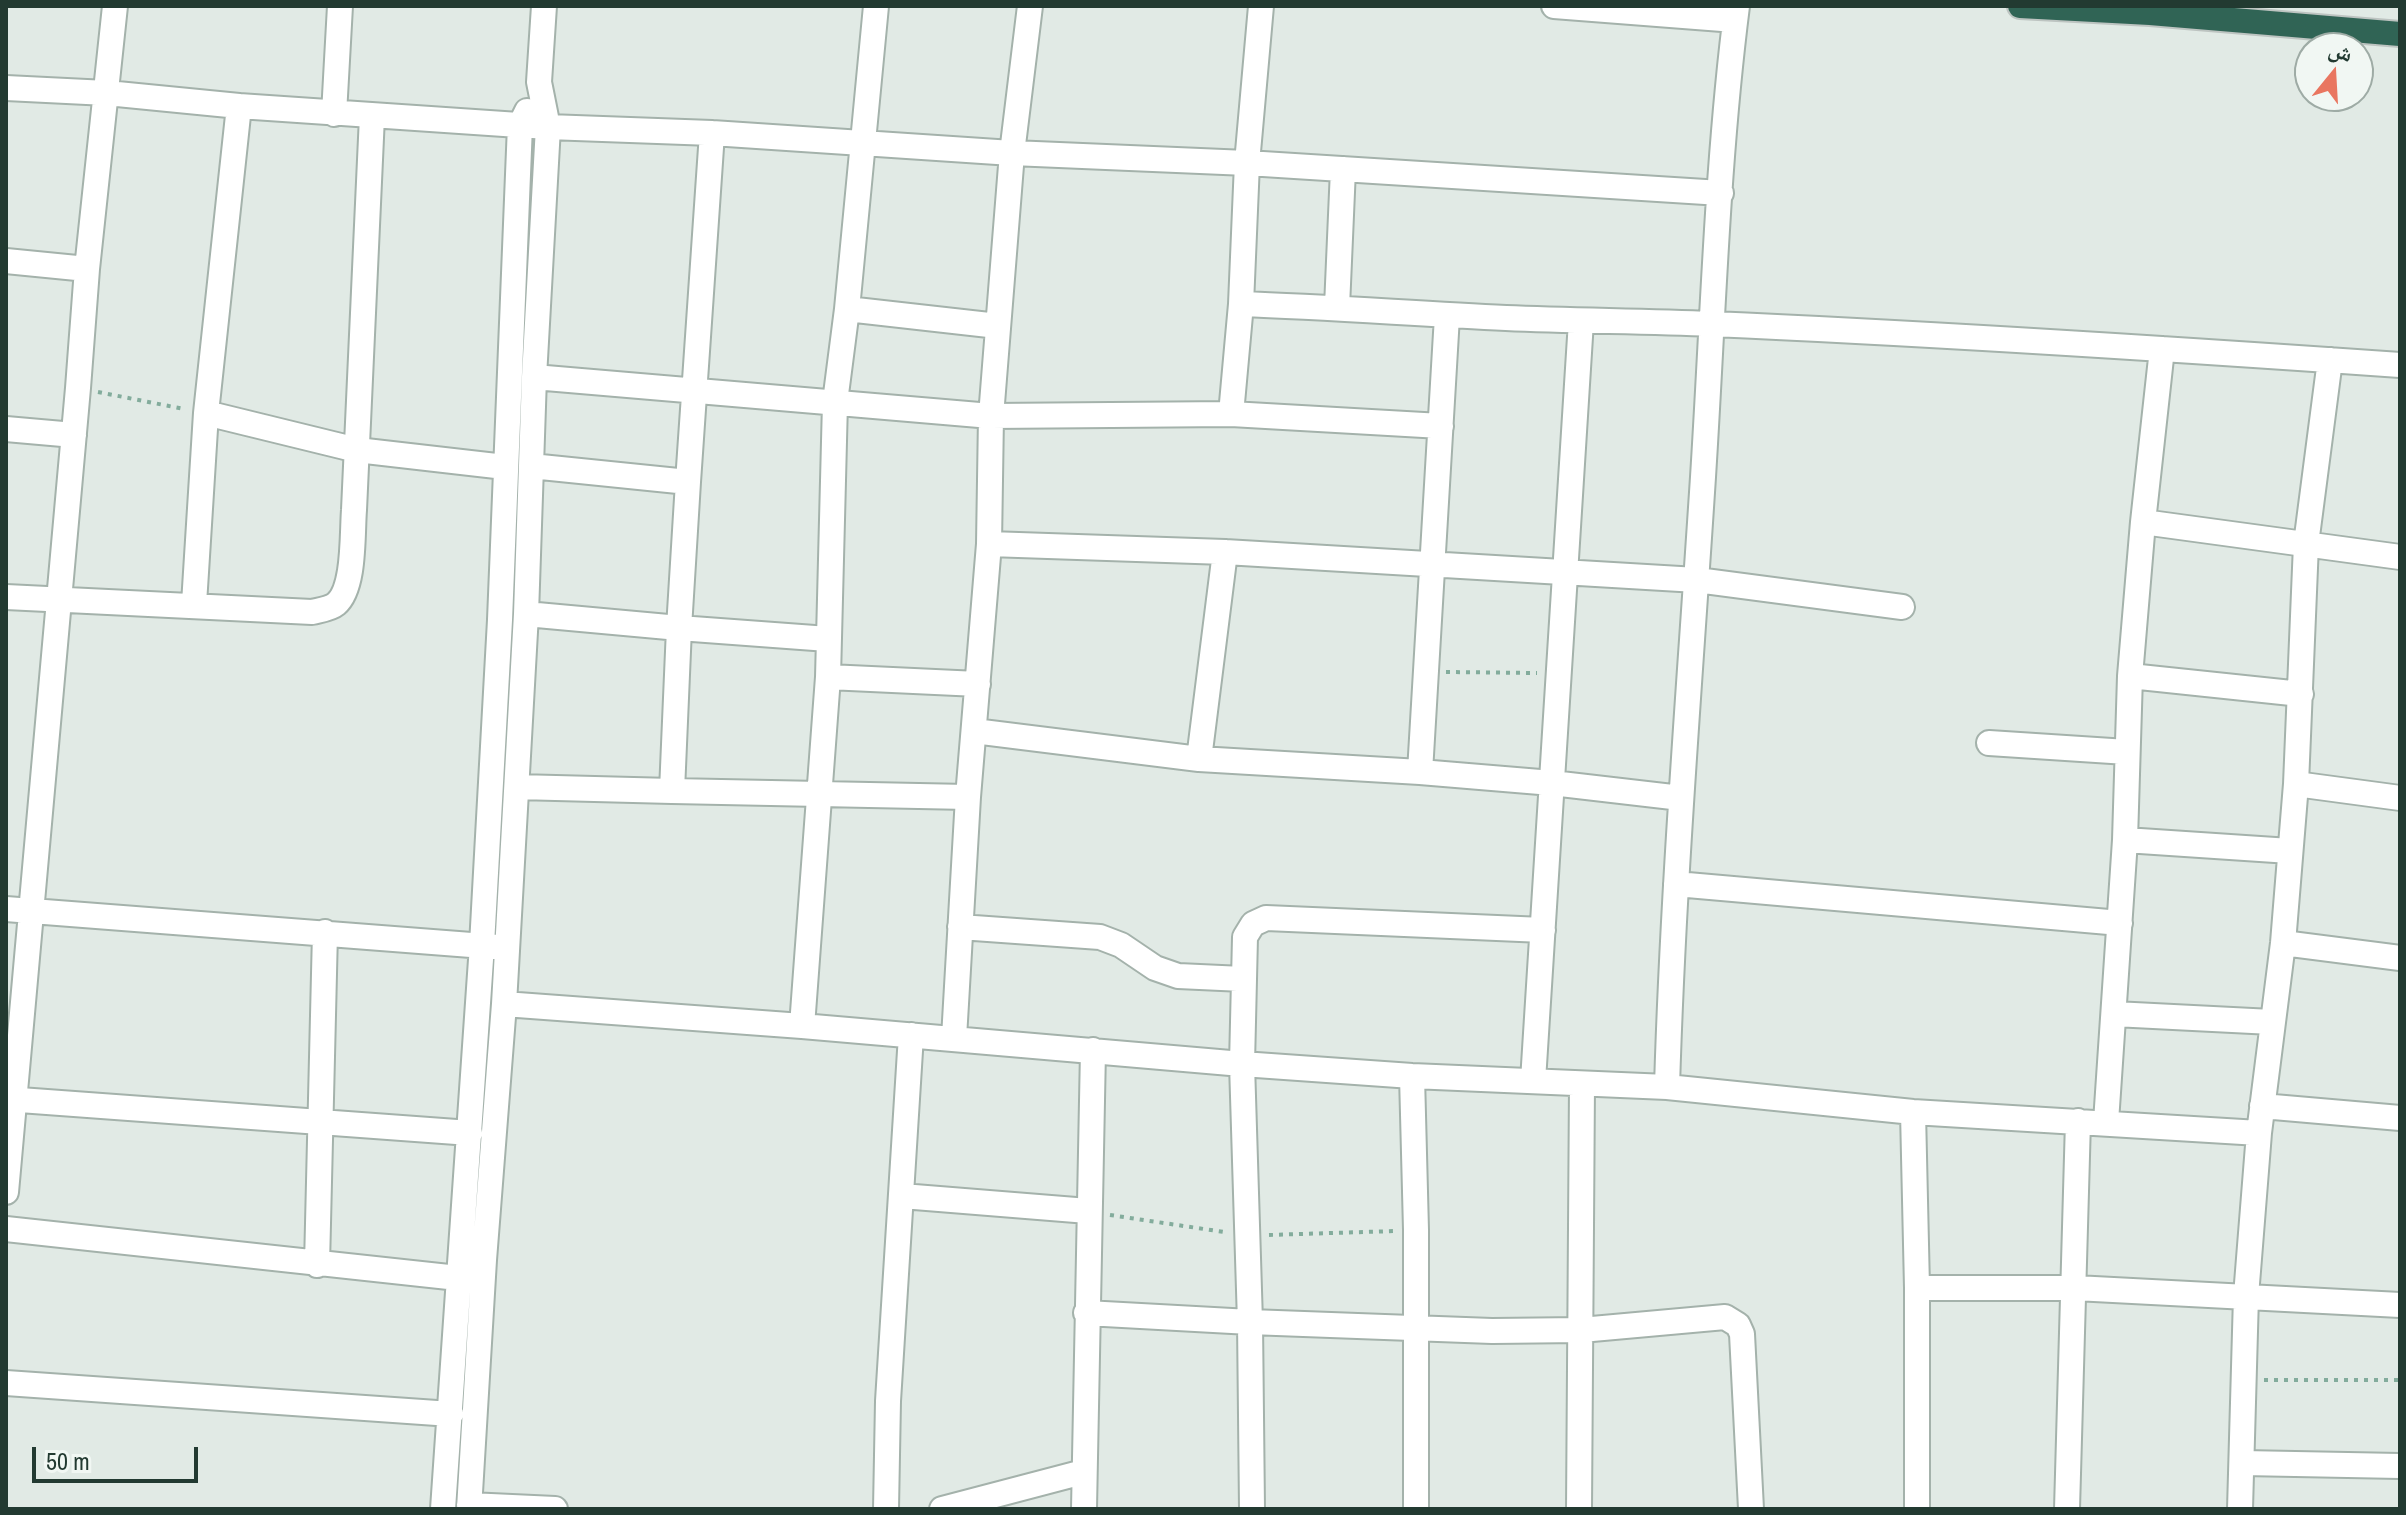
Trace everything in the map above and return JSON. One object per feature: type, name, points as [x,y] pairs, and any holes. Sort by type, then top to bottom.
[{"type":"highway","points":[[2020,6],[2150,10],[2400,34]]},
{"type":"street","points":[[6,1192],[10,1099],[31,911],[87,269],[115,6]]},
{"type":"street","points":[[334,114],[340,6]]},
{"type":"street","points":[[544,6],[539,82],[548,127],[534,377],[526,614],[508,948],[469,1507],[555,1509]]},
{"type":"street","points":[[802,1026],[828,677],[835,402],[876,6]]},
{"type":"street","points":[[954,1038],[968,797],[989,544],[991,416],[1012,153],[1030,6]]},
{"type":"street","points":[[1231,414],[1241,304],[1247,163],[1261,6]]},
{"type":"street","points":[[1554,6],[1736,13],[1710,324],[1697,580],[1676,884],[1667,1087]]},
{"type":"street","points":[[443,1509],[482,945],[500,620],[520,125],[539,82]]},
{"type":"street","points":[[6,88],[107,93],[334,114],[712,133],[1012,153],[1247,163],[1721,193]]},
{"type":"street","points":[[194,604],[206,413],[239,106]]},
{"type":"street","points":[[6,597],[312,612],[334,607],[343,596],[347,586],[357,450],[372,116]]},
{"type":"street","points":[[672,791],[679,628],[712,133]]},
{"type":"street","points":[[1337,307],[1343,169]]},
{"type":"street","points":[[6,261],[87,269]]},
{"type":"street","points":[[1241,304],[1337,307],[1447,316],[1710,324],[2400,365]]},
{"type":"street","points":[[847,309],[998,326]]},
{"type":"street","points":[[1420,772],[1447,316]]},
{"type":"street","points":[[1533,1081],[1581,321]]},
{"type":"street","points":[[2106,1122],[2125,840],[2130,676],[2162,349]]},
{"type":"street","points":[[2240,1509],[2246,1296],[2259,1133],[2283,943],[2296,784],[2306,544],[2330,360]]},
{"type":"street","points":[[534,377],[991,416],[1231,414],[1441,426]]},
{"type":"street","points":[[206,413],[357,450],[505,467]]},
{"type":"street","points":[[6,429],[74,435]]},
{"type":"street","points":[[531,466],[688,482]]},
{"type":"street","points":[[2143,522],[2400,557]]},
{"type":"street","points":[[989,544],[1225,552],[1697,580],[1902,607]]},
{"type":"street","points":[[1199,759],[1225,552]]},
{"type":"street","points":[[526,614],[828,639]]},
{"type":"street","points":[[2130,676],[2301,694]]},
{"type":"street","points":[[828,677],[978,684]]},
{"type":"street","points":[[974,731],[1199,759],[1420,772],[1681,798]]},
{"type":"street","points":[[1989,743],[2127,752]]},
{"type":"street","points":[[2296,784],[2400,798]]},
{"type":"street","points":[[517,787],[968,797]]},
{"type":"street","points":[[2125,840],[2290,851]]},
{"type":"street","points":[[1676,884],[2120,923]]},
{"type":"street","points":[[6,909],[508,948]]},
{"type":"street","points":[[1252,1509],[1242,1064],[1245,937],[1253,924],[1266,918],[1543,930]]},
{"type":"street","points":[[960,927],[1100,937],[1121,945],[1155,968],[1178,976],[1243,979]]},
{"type":"street","points":[[317,1265],[325,932]]},
{"type":"street","points":[[2283,943],[2400,958]]},
{"type":"street","points":[[504,1004],[954,1038],[1242,1064],[1412,1076],[1667,1087],[1913,1112],[2259,1133]]},
{"type":"street","points":[[2114,1014],[2272,1022]]},
{"type":"street","points":[[886,1509],[888,1401],[911,1035]]},
{"type":"street","points":[[1084,1509],[1093,1050]]},
{"type":"street","points":[[1412,1076],[1416,1230],[1416,1509]]},
{"type":"street","points":[[1579,1509],[1582,1085]]},
{"type":"street","points":[[10,1099],[470,1133]]},
{"type":"street","points":[[2262,1106],[2400,1118]]},
{"type":"street","points":[[1913,1112],[1917,1509]]},
{"type":"street","points":[[2067,1509],[2078,1121]]},
{"type":"street","points":[[902,1196],[1088,1211]]},
{"type":"street","points":[[6,1229],[458,1278]]},
{"type":"street","points":[[1917,1288],[2075,1288],[2400,1305]]},
{"type":"street","points":[[1086,1313],[1416,1329],[1581,1330],[1720,1316],[1730,1318],[1742,1334],[1751,1509]]},
{"type":"street","points":[[6,1383],[451,1414]]},
{"type":"street","points":[[2243,1463],[2400,1466]]},
{"type":"street","points":[[942,1509],[1083,1472]]},
{"type":"path","points":[[78,388],[206,413]]},
{"type":"path","points":[[1426,671],[1559,673]]},
{"type":"path","points":[[1088,1211],[1248,1236],[1416,1230]]},
{"type":"path","points":[[2246,1380],[2400,1380]]}]
